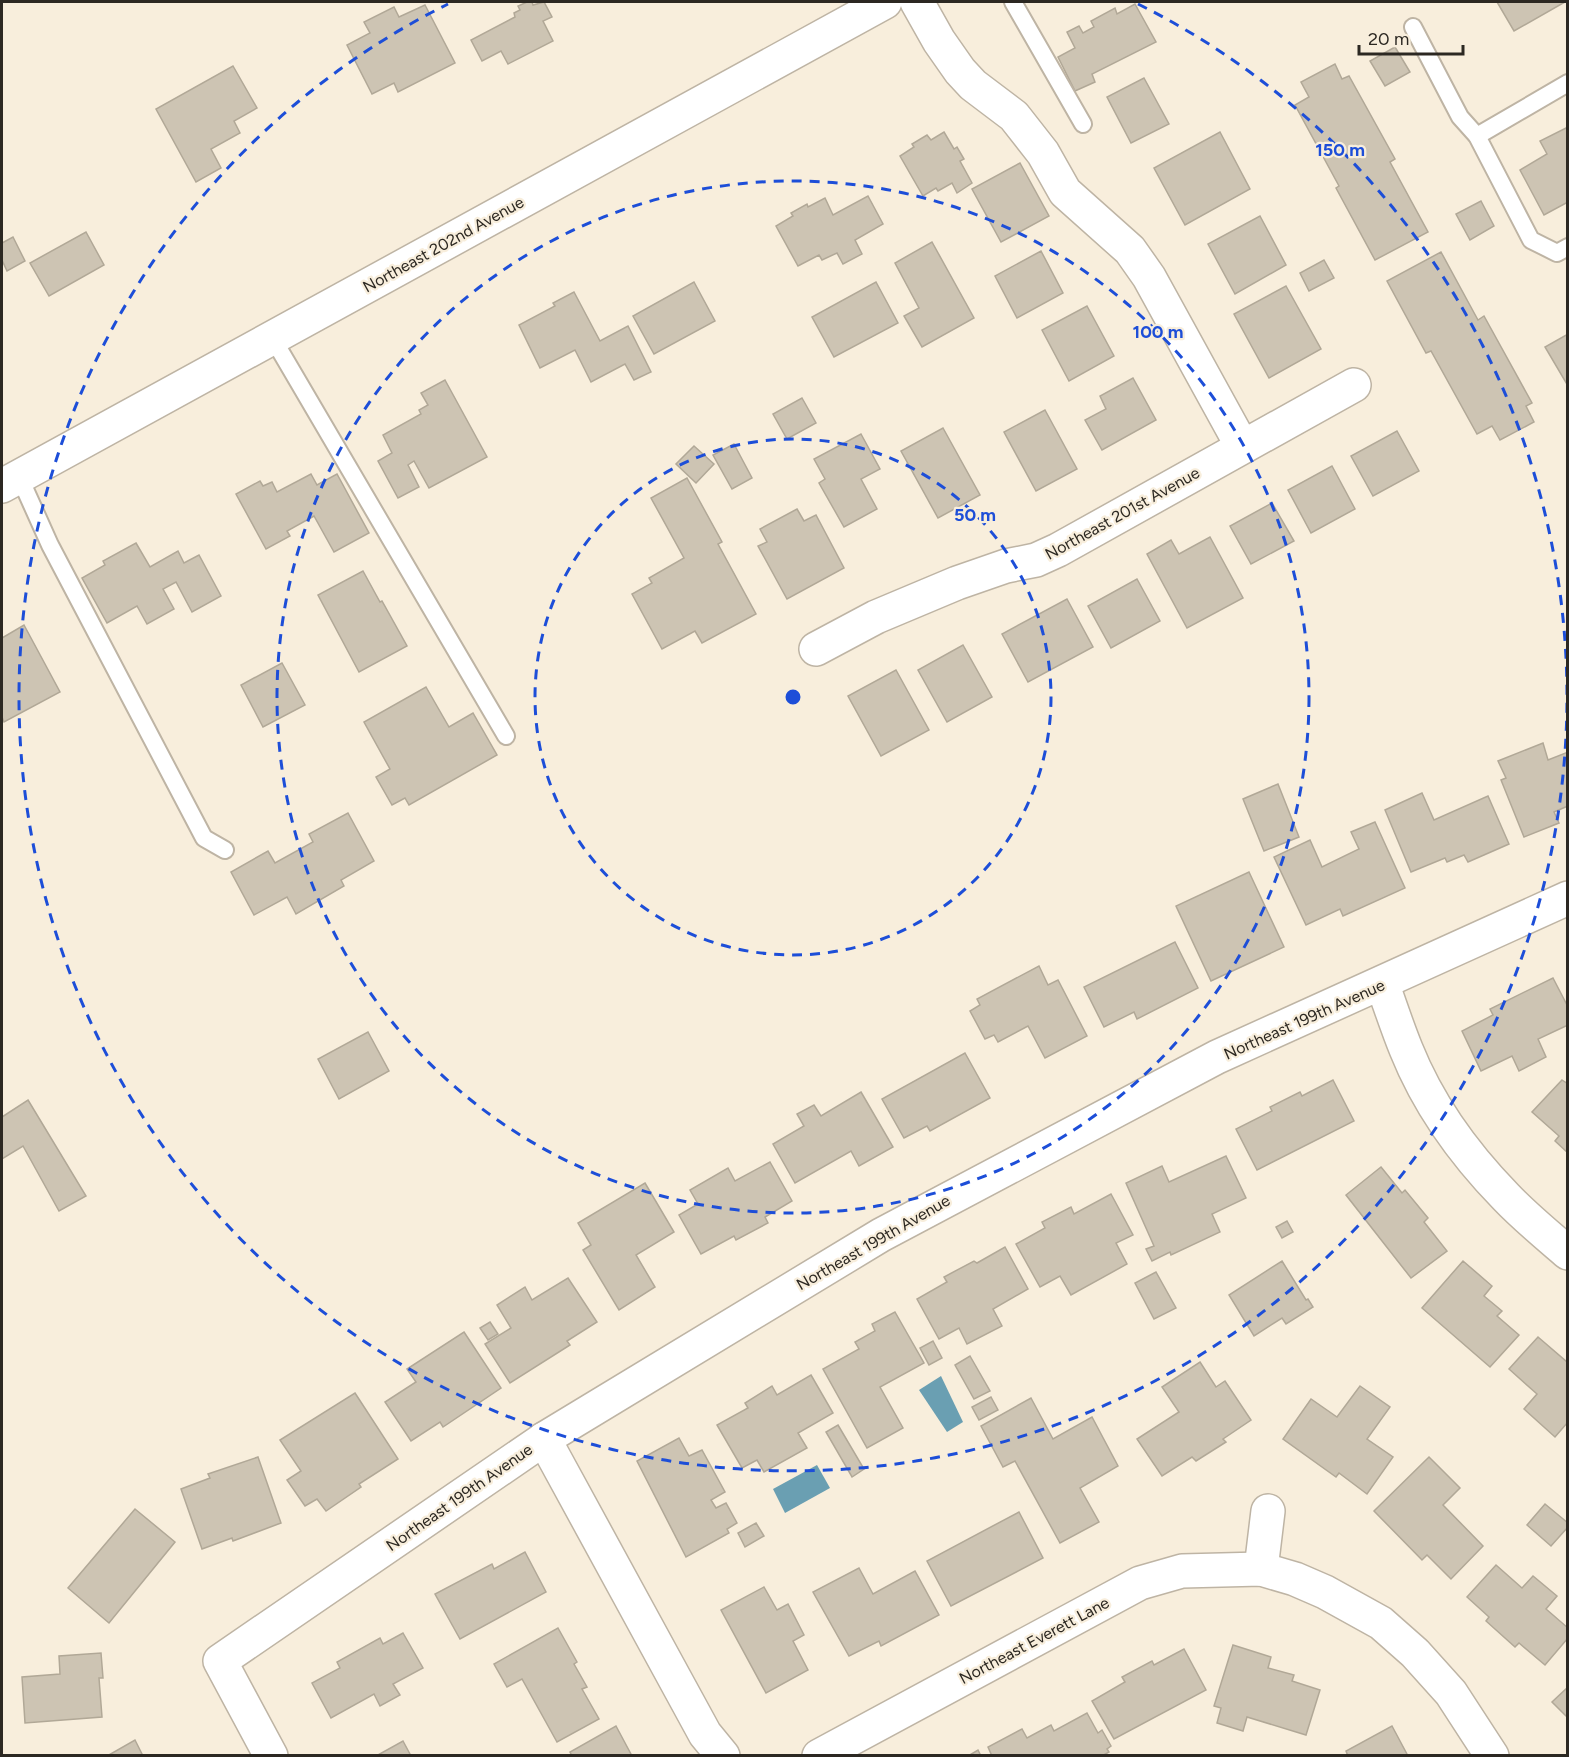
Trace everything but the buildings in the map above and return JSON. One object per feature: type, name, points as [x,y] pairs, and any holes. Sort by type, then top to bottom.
[{"type":"street","name":"Northeast 202nd Avenue","points":[[10,481],[885,2]]},
{"type":"street","points":[[917,2],[939,41],[960,71],[973,86],[1014,116],[1043,153],[1065,192],[1130,250],[1149,277],[1242,446]]},
{"type":"street","name":"Northeast 201st Avenue","points":[[816,649],[876,617],[957,583],[1006,566],[1036,560],[1058,550],[1354,385]]},
{"type":"street","name":"Northeast 199th Avenue","points":[[271,1755],[220,1661],[544,1438],[881,1234],[1217,1058],[1568,898]]},
{"type":"street","points":[[1383,983],[1406,1050],[1449,1128],[1476,1164],[1507,1198],[1568,1253]]},
{"type":"street","points":[[544,1438],[705,1734],[723,1755]]},
{"type":"street","points":[[1261,1569],[1268,1511]]},
{"type":"street","name":"Northeast Everett Lane","points":[[819,1755],[1140,1583],[1182,1571],[1261,1569],[1295,1579],[1325,1592],[1381,1623],[1415,1653],[1451,1693],[1492,1755]]},
{"type":"lane","points":[[1013,2],[1083,124]]},
{"type":"lane","points":[[1413,27],[1460,117],[1477,136],[1531,240],[1557,253],[1568,247]]},
{"type":"lane","points":[[1477,136],[1568,83]]},
{"type":"lane","points":[[272,337],[506,736]]},
{"type":"lane","points":[[10,481],[50,545],[204,838],[225,850]]},
{"type":"water","points":[[941,1376],[963,1422],[947,1432],[919,1390]]},
{"type":"water","points":[[817,1465],[830,1488],[785,1513],[773,1489]]}]
